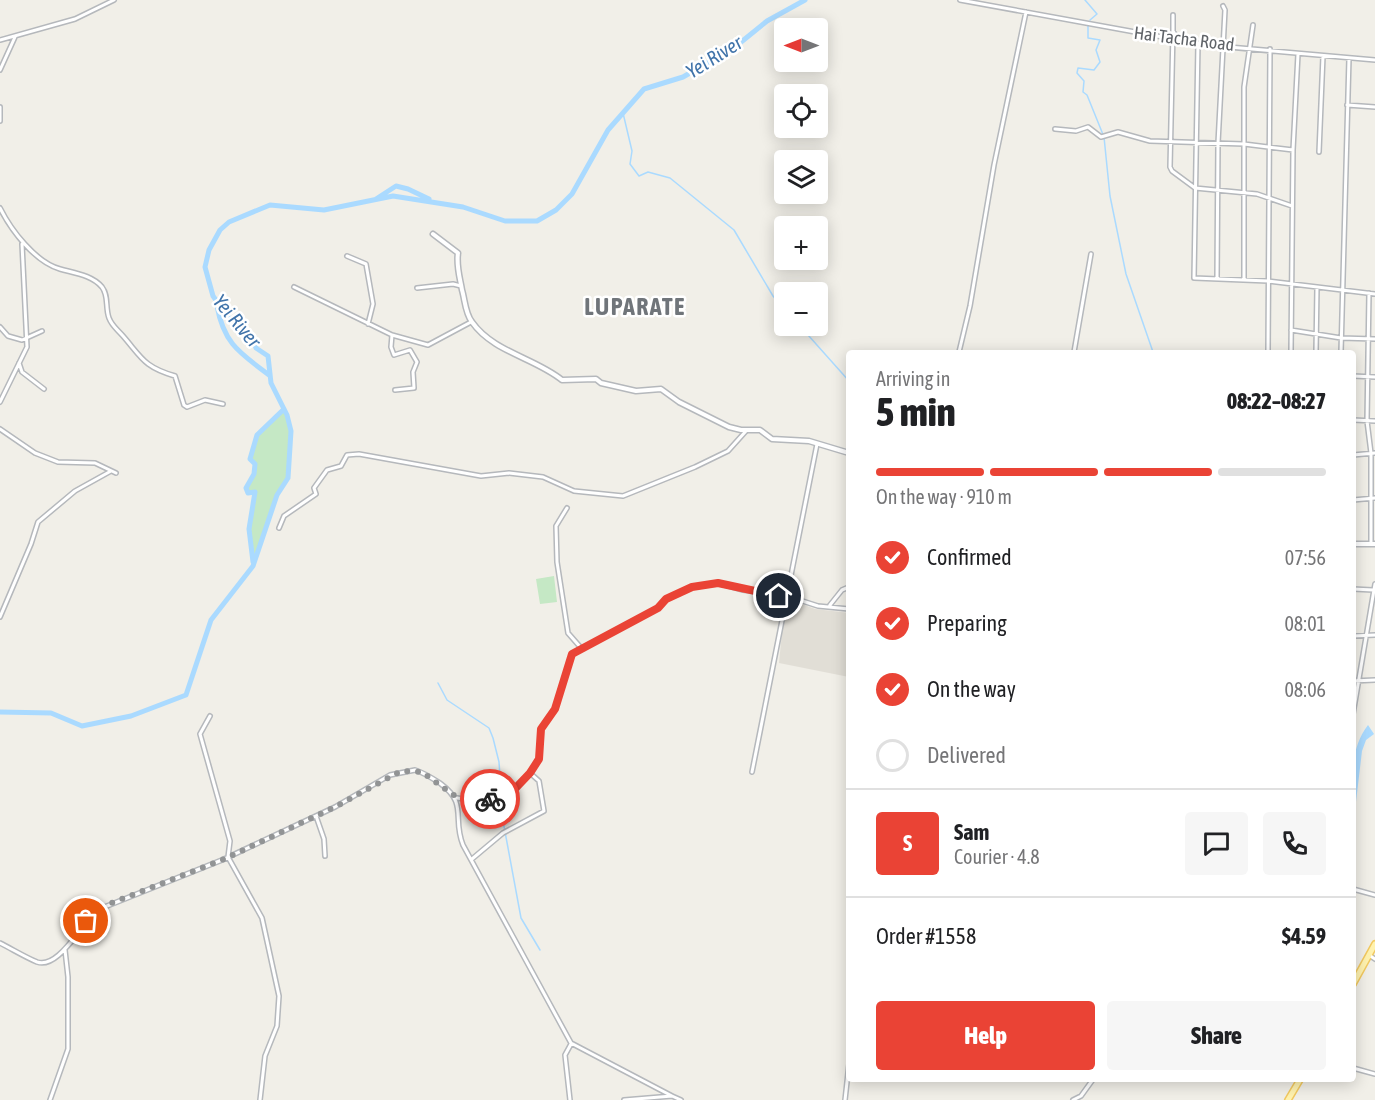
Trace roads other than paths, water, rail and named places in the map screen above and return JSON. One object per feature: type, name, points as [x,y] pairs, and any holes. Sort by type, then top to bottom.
[{"type":"main road","points":[[1356,979],[1375,944]]},
{"type":"main road","points":[[1288,1100],[1298,1082]]},
{"type":"street","points":[[0,40],[75,19],[114,0]]},
{"type":"street","name":"Hai Tacha Road","points":[[960,0],[1168,38],[1172,42],[1250,47],[1298,54],[1375,60]]},
{"type":"street","points":[[1217,279],[1218,143],[1225,10],[1223,6]]},
{"type":"street","points":[[959,350],[970,306],[994,165],[1026,12]]},
{"type":"street","points":[[1173,15],[1170,167],[1177,176],[1195,188],[1268,197],[1292,206]]},
{"type":"street","points":[[1244,280],[1244,87],[1253,25]]},
{"type":"street","points":[[1173,31],[1180,42]]},
{"type":"street","points":[[0,70],[15,37]]},
{"type":"street","points":[[1198,43],[1194,278],[1291,283],[1375,294]]},
{"type":"street","points":[[1268,350],[1267,149],[1270,50]]},
{"type":"street","points":[[1291,350],[1293,150],[1298,54]]},
{"type":"street","points":[[1319,152],[1323,56]]},
{"type":"street","points":[[1341,350],[1349,58]]},
{"type":"street","points":[[1347,105],[1375,107]]},
{"type":"street","points":[[0,107],[0,121]]},
{"type":"street","points":[[1055,129],[1076,131],[1088,127],[1101,137],[1118,132],[1141,139],[1244,144],[1267,149],[1293,150]]},
{"type":"street","points":[[0,208],[22,242],[55,267],[78,272],[99,284],[106,295],[106,309],[113,326],[136,355],[151,368],[176,376],[177,388],[184,405],[188,407],[205,400],[223,404]]},
{"type":"street","points":[[433,234],[458,253],[461,286],[471,322],[498,345],[550,370],[562,380],[596,379],[601,383],[636,391],[661,389],[707,417],[746,431],[760,430],[772,439],[817,444],[846,452]]},
{"type":"street","points":[[0,402],[27,347],[22,242]]},
{"type":"street","points":[[1074,350],[1091,254]]},
{"type":"street","points":[[347,256],[366,264],[374,304],[368,324]]},
{"type":"street","points":[[417,288],[453,284],[461,286]]},
{"type":"street","points":[[294,287],[392,335],[428,345],[471,322]]},
{"type":"street","points":[[1316,350],[1317,287]]},
{"type":"street","points":[[1356,544],[1373,544],[1373,453],[1367,421],[1369,293]]},
{"type":"street","points":[[0,327],[8,336],[26,339],[42,331]]},
{"type":"street","points":[[1291,330],[1341,338],[1375,339]]},
{"type":"street","points":[[392,335],[391,347],[394,355],[410,350],[417,362],[413,372],[414,388],[395,390]]},
{"type":"street","points":[[19,363],[22,372],[44,389]]},
{"type":"street","points":[[1356,376],[1375,377]]},
{"type":"street","points":[[1356,420],[1375,422]]},
{"type":"street","points":[[0,429],[35,453],[57,462],[95,463],[116,473]]},
{"type":"street","points":[[279,528],[284,516],[316,494],[314,488],[327,470],[340,466],[347,455],[359,454],[481,476],[509,473],[543,477],[574,491],[623,496],[728,451],[746,431]]},
{"type":"street","points":[[752,772],[817,444]]},
{"type":"street","points":[[1356,455],[1373,453]]},
{"type":"street","points":[[0,616],[38,522],[75,491],[111,471]]},
{"type":"street","points":[[1356,500],[1373,498]]},
{"type":"street","points":[[567,508],[556,526],[557,562],[568,633],[582,649]]},
{"type":"street","points":[[456,798],[477,801],[509,795],[530,773],[539,759],[541,729],[555,709],[572,654],[658,608],[666,599],[692,587],[718,583],[743,590],[787,596],[818,606],[830,605],[846,608]]},
{"type":"street","points":[[1356,677],[1375,584]]},
{"type":"street","points":[[830,605],[846,588]]},
{"type":"street","points":[[1356,589],[1374,590]]},
{"type":"street","points":[[1356,636],[1375,635]]},
{"type":"street","points":[[1356,681],[1375,680]]},
{"type":"street","points":[[210,716],[200,734],[230,841],[228,857],[262,918],[279,996],[276,1026],[265,1056],[260,1100]]},
{"type":"street","points":[[0,943],[39,963],[54,959],[96,911],[228,857],[316,816],[390,775],[408,770],[426,774],[452,791],[456,798],[459,836],[571,1043],[681,1100]]},
{"type":"street","points":[[471,859],[503,833],[544,811],[540,781],[530,773]]},
{"type":"street","points":[[316,816],[324,839],[325,856]]},
{"type":"street","points":[[1356,890],[1375,894]]},
{"type":"street","points":[[50,1100],[68,1049],[68,977],[65,949]]},
{"type":"street","points":[[1369,955],[1375,959]]},
{"type":"street","points":[[570,1100],[565,1055],[571,1043]]},
{"type":"street","points":[[1356,1069],[1375,1074]]},
{"type":"street","points":[[845,1100],[847,1082]]},
{"type":"street","points":[[1073,1100],[1081,1096],[1091,1082]]},
{"type":"street","points":[[624,1100],[672,1096]]},
{"type":"water","points":[[1368,725],[1374,734],[1366,740],[1362,751],[1356,802],[1356,748]]},
{"type":"waterway","name":"Yei River","points":[[0,712],[51,713],[82,726],[131,716],[186,695],[211,620],[253,566],[277,495],[288,478],[291,431],[287,415],[271,383],[268,356],[256,348],[252,337],[231,321],[213,296],[205,267],[209,250],[220,230],[229,222],[270,205],[324,210],[393,196],[463,207],[505,221],[537,221],[556,210],[572,194],[608,130],[644,89],[683,77],[735,47],[767,21],[805,0]]},
{"type":"waterway","points":[[1085,0],[1097,14],[1090,20]]},
{"type":"waterway","points":[[1088,26],[1088,38],[1100,40],[1096,50],[1100,62],[1094,70],[1078,68],[1077,73],[1084,81],[1083,92],[1087,95],[1104,137],[1110,196],[1126,274],[1152,350]]},
{"type":"waterway","points":[[623,113],[632,151],[630,164],[639,176],[648,172],[670,178],[734,230],[774,297]]},
{"type":"waterway","points":[[376,199],[396,186],[429,199]]},
{"type":"waterway","points":[[217,306],[229,339],[242,354],[269,375]]},
{"type":"waterway","points":[[809,336],[846,378]]},
{"type":"waterway","points":[[253,562],[249,529],[255,492],[248,493],[246,488],[254,474],[255,464],[250,459],[257,435],[284,409]]},
{"type":"waterway","points":[[438,683],[447,700],[489,728],[493,738],[499,762],[503,821],[521,918],[540,950]]},
{"type":"district","name":"LUPARATE","points":[[635,307]]}]
